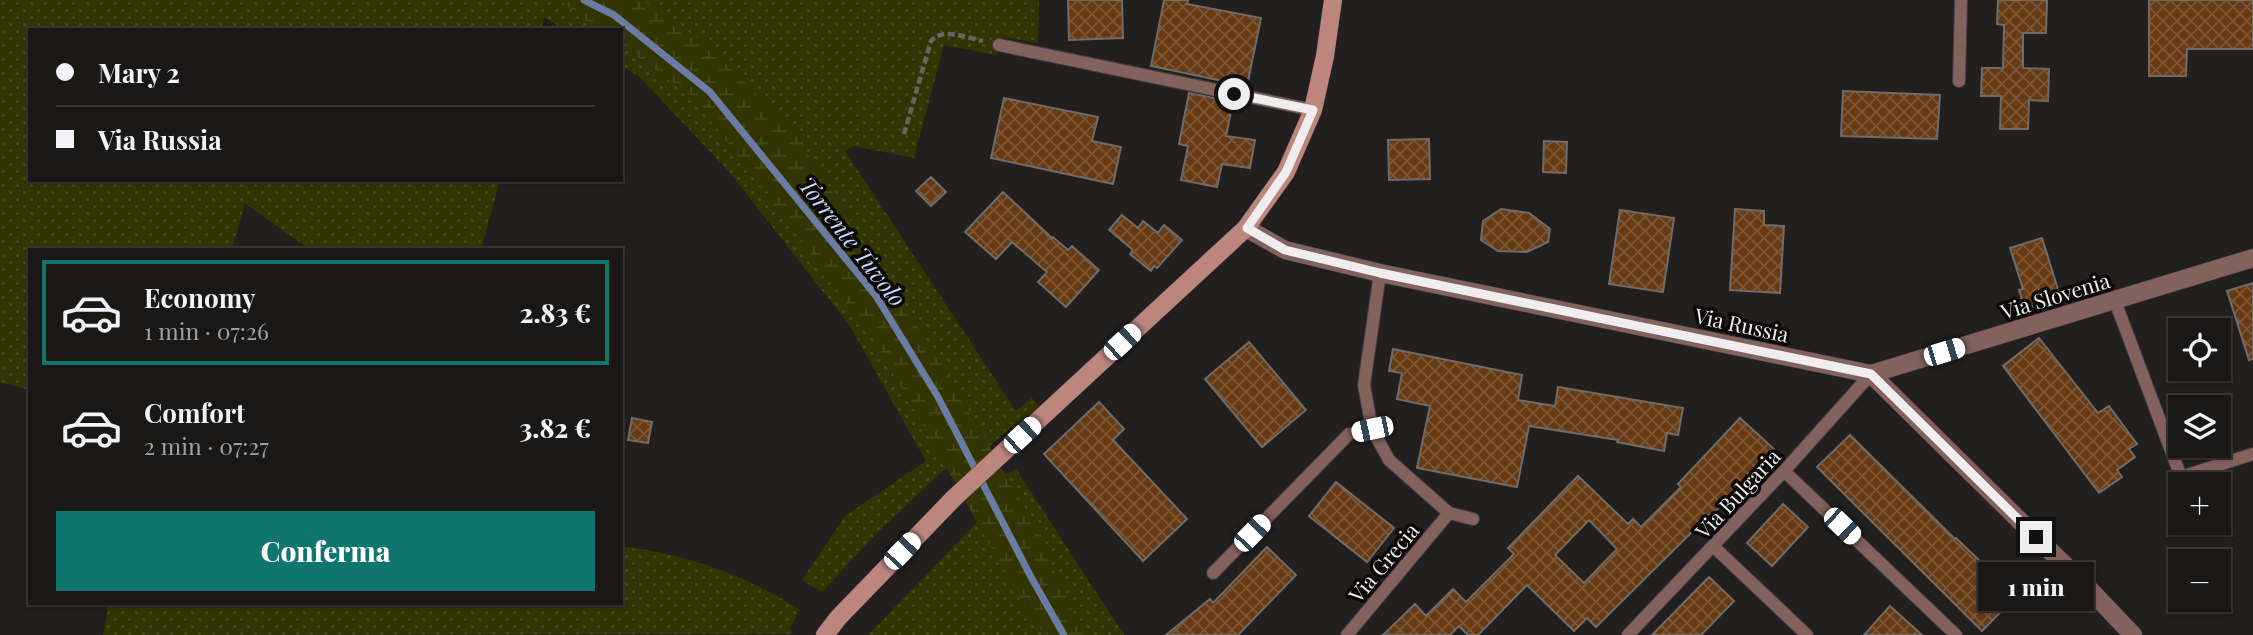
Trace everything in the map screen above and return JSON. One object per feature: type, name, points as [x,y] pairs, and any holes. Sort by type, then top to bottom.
[{"type":"street","points":[[825,635],[856,598],[954,498],[1247,228],[1286,172],[1313,110],[1325,56],[1333,0]]},
{"type":"street","name":"Via Russia","points":[[1247,228],[1285,250],[1380,273],[1871,374]]},
{"type":"street","name":"Via Slovenia","points":[[1871,374],[2253,258]]},
{"type":"street","points":[[1871,374],[2133,635]]},
{"type":"lane","points":[[1959,81],[1961,0]]},
{"type":"lane","points":[[999,45],[1313,110]]},
{"type":"lane","points":[[1380,273],[1364,385],[1372,429],[1389,460],[1449,513],[1473,519]]},
{"type":"lane","points":[[2115,301],[2181,477],[2253,454]]},
{"type":"lane","name":"Via Bulgaria","points":[[1628,635],[1784,471],[1871,374]]},
{"type":"lane","points":[[1213,573],[1349,434],[1372,429]]},
{"type":"lane","points":[[1784,471],[1956,635]]},
{"type":"lane","name":"Via Grecia","points":[[1347,635],[1449,513]]},
{"type":"lane","points":[[1713,546],[1807,635]]},
{"type":"path","points":[[904,134],[934,37],[945,33],[999,45]]},
{"type":"green space","points":[[0,0],[559,0],[597,28],[562,28],[544,17],[541,28],[28,28],[28,182],[499,182],[482,248],[307,248],[245,203],[233,248],[28,248],[28,389],[0,382]]},
{"type":"green space","points":[[559,0],[641,0],[649,4],[709,46],[796,135],[942,364],[1034,524],[1083,635],[1045,635],[1021,600],[876,343],[695,99],[623,46],[623,28],[597,28]]},
{"type":"green space","points":[[641,0],[1039,0],[1038,43],[1002,37],[997,55],[944,45],[914,158],[854,146],[845,151],[1016,411],[1032,398],[1039,406],[989,446],[942,364],[796,135],[709,46]]},
{"type":"green space","points":[[623,46],[695,99],[876,343],[947,467],[874,536],[822,592],[802,580],[845,516],[926,461],[850,326],[731,174],[640,77],[623,67]]},
{"type":"green space","points":[[1016,469],[1124,635],[1083,635],[1034,524],[1006,475]]},
{"type":"green space","points":[[978,521],[1021,600],[1045,635],[868,635]]},
{"type":"green space","points":[[623,546],[669,554],[715,568],[758,586],[800,610],[789,629],[794,634],[103,635],[109,605],[623,605]]},
{"type":"building","points":[[1068,0],[1122,0],[1123,38],[1069,40]]},
{"type":"building","points":[[1164,0],[1188,0],[1187,4],[1261,18],[1247,86],[1151,66]]},
{"type":"building","points":[[1998,0],[2047,0],[2046,33],[2023,33],[2023,68],[2049,69],[2048,101],[2029,100],[2028,129],[2000,129],[2001,96],[1981,96],[1982,68],[2003,68],[2004,25],[1997,24]]},
{"type":"building","points":[[2149,0],[2253,0],[2253,49],[2187,49],[2186,76],[2149,76]]},
{"type":"building","points":[[1843,91],[1940,95],[1937,139],[1841,136]]},
{"type":"building","points":[[1189,93],[1233,102],[1226,136],[1255,140],[1250,168],[1222,164],[1217,187],[1181,180],[1188,146],[1179,144]]},
{"type":"building","points":[[1004,98],[1098,117],[1092,141],[1121,147],[1113,184],[991,158]]},
{"type":"building","points":[[1429,139],[1430,179],[1389,180],[1388,140]]},
{"type":"building","points":[[1544,141],[1567,142],[1566,173],[1543,172]]},
{"type":"building","points":[[931,177],[946,192],[931,206],[916,191]]},
{"type":"building","points":[[1003,192],[1052,238],[1068,250],[1072,246],[1099,270],[1066,307],[1038,282],[1047,272],[1012,242],[996,259],[965,232]]},
{"type":"building","points":[[1501,209],[1529,213],[1550,229],[1548,242],[1527,252],[1498,251],[1481,240],[1483,221]]},
{"type":"building","points":[[1735,209],[1764,211],[1764,225],[1784,226],[1780,293],[1730,290]]},
{"type":"building","points":[[1620,210],[1674,218],[1663,292],[1609,284]]},
{"type":"building","points":[[1122,215],[1138,228],[1143,221],[1158,233],[1164,225],[1182,240],[1157,268],[1154,266],[1151,271],[1130,254],[1133,250],[1109,230]]},
{"type":"building","points":[[2042,238],[2061,299],[2025,310],[2019,290],[2023,289],[2010,248]]},
{"type":"building","points":[[2253,283],[2253,359],[2249,360],[2227,291]]},
{"type":"building","points":[[2039,338],[2098,413],[2109,406],[2137,444],[2129,449],[2135,457],[2117,470],[2122,477],[2099,493],[2003,366]]},
{"type":"building","points":[[1249,342],[1306,410],[1262,447],[1205,379]]},
{"type":"building","points":[[1393,349],[1522,375],[1518,400],[1555,406],[1558,387],[1683,408],[1678,435],[1667,433],[1664,451],[1617,442],[1618,440],[1529,426],[1517,487],[1417,468],[1430,406],[1397,399],[1402,373],[1389,371]]},
{"type":"building","points":[[1099,402],[1124,429],[1113,440],[1187,519],[1143,561],[1044,454]]},
{"type":"building","points":[[632,418],[652,422],[648,443],[628,440]]},
{"type":"building","points":[[1740,418],[1774,449],[1712,515],[1710,514],[1596,627],[1587,618],[1574,631],[1527,585],[1478,635],[1468,635],[1459,626],[1450,635],[1383,635],[1415,604],[1426,616],[1453,589],[1466,602],[1514,554],[1508,548],[1578,476],[1628,524],[1633,519],[1641,527],[1681,487],[1678,484]],"holes":[[[1589,520],[1617,549],[1584,583],[1555,555]]]},
{"type":"building","points":[[1850,435],[2016,596],[1982,631],[1817,467]]},
{"type":"building","points":[[1336,482],[1394,528],[1367,562],[1309,516]]},
{"type":"building","points":[[1783,504],[1808,527],[1772,566],[1747,543]]},
{"type":"building","points":[[1267,547],[1296,575],[1238,635],[1166,635],[1210,599],[1213,603]]},
{"type":"building","points":[[1709,577],[1734,601],[1701,635],[1652,635]]},
{"type":"building","points":[[1890,606],[1922,635],[1864,635]]},
{"type":"waterway","name":"Torrente Tuvolo","points":[[584,0],[614,15],[710,92],[876,296],[938,397],[1064,635]]},
{"type":"route","points":[[1234,94],[1313,110],[1286,172],[1247,228],[1285,250],[1380,273],[1871,374],[2036,537]]}]
